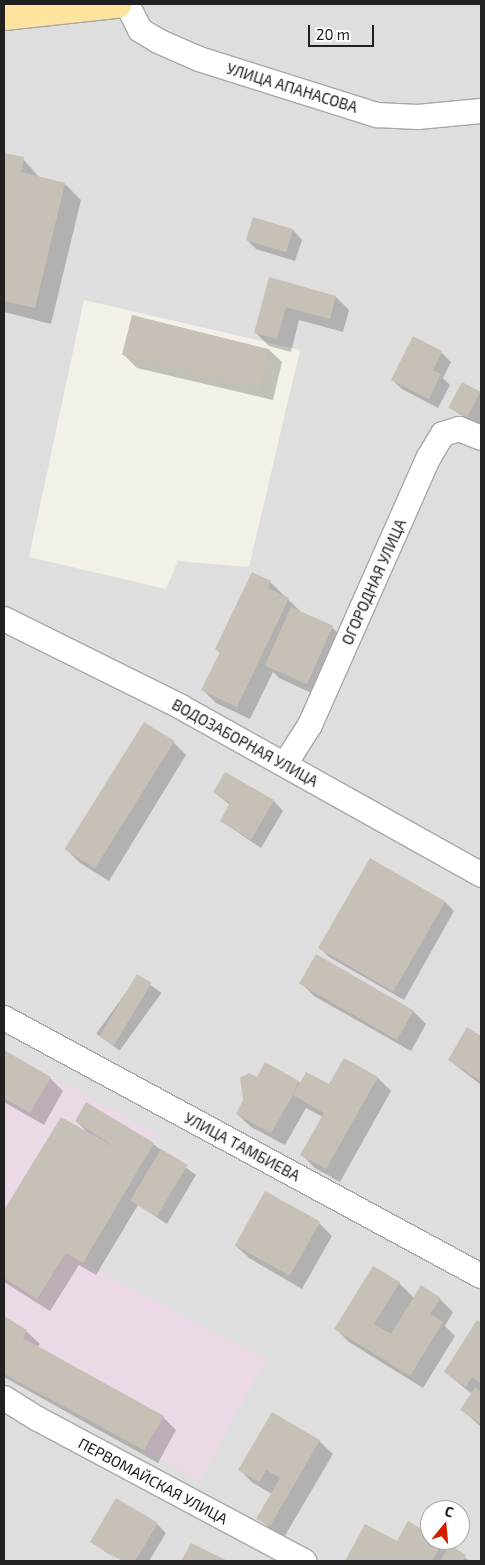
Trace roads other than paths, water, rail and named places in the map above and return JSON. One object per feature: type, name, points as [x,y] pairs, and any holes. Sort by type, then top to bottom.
[{"type":"main road","points":[[4,16],[117,4]]},
{"type":"street","name":"УЛИЦА АПАНАСОВА","points":[[127,4],[140,30],[158,41],[199,59],[377,115],[418,117],[481,111]]},
{"type":"street","name":"ОГОРОДНАЯ УЛИЦА","points":[[285,764],[310,725],[429,457],[443,434],[459,429],[481,438]]},
{"type":"street","name":"ВОДОЗАБОРНАЯ УЛИЦА","points":[[4,619],[182,707],[481,876]]},
{"type":"street","name":"УЛИЦА ТАМБИЕВА","points":[[4,1018],[481,1276]]},
{"type":"street","name":"ПЕРВОМАЙСКАЯ УЛИЦА","points":[[4,1398],[38,1419],[304,1561]]}]
